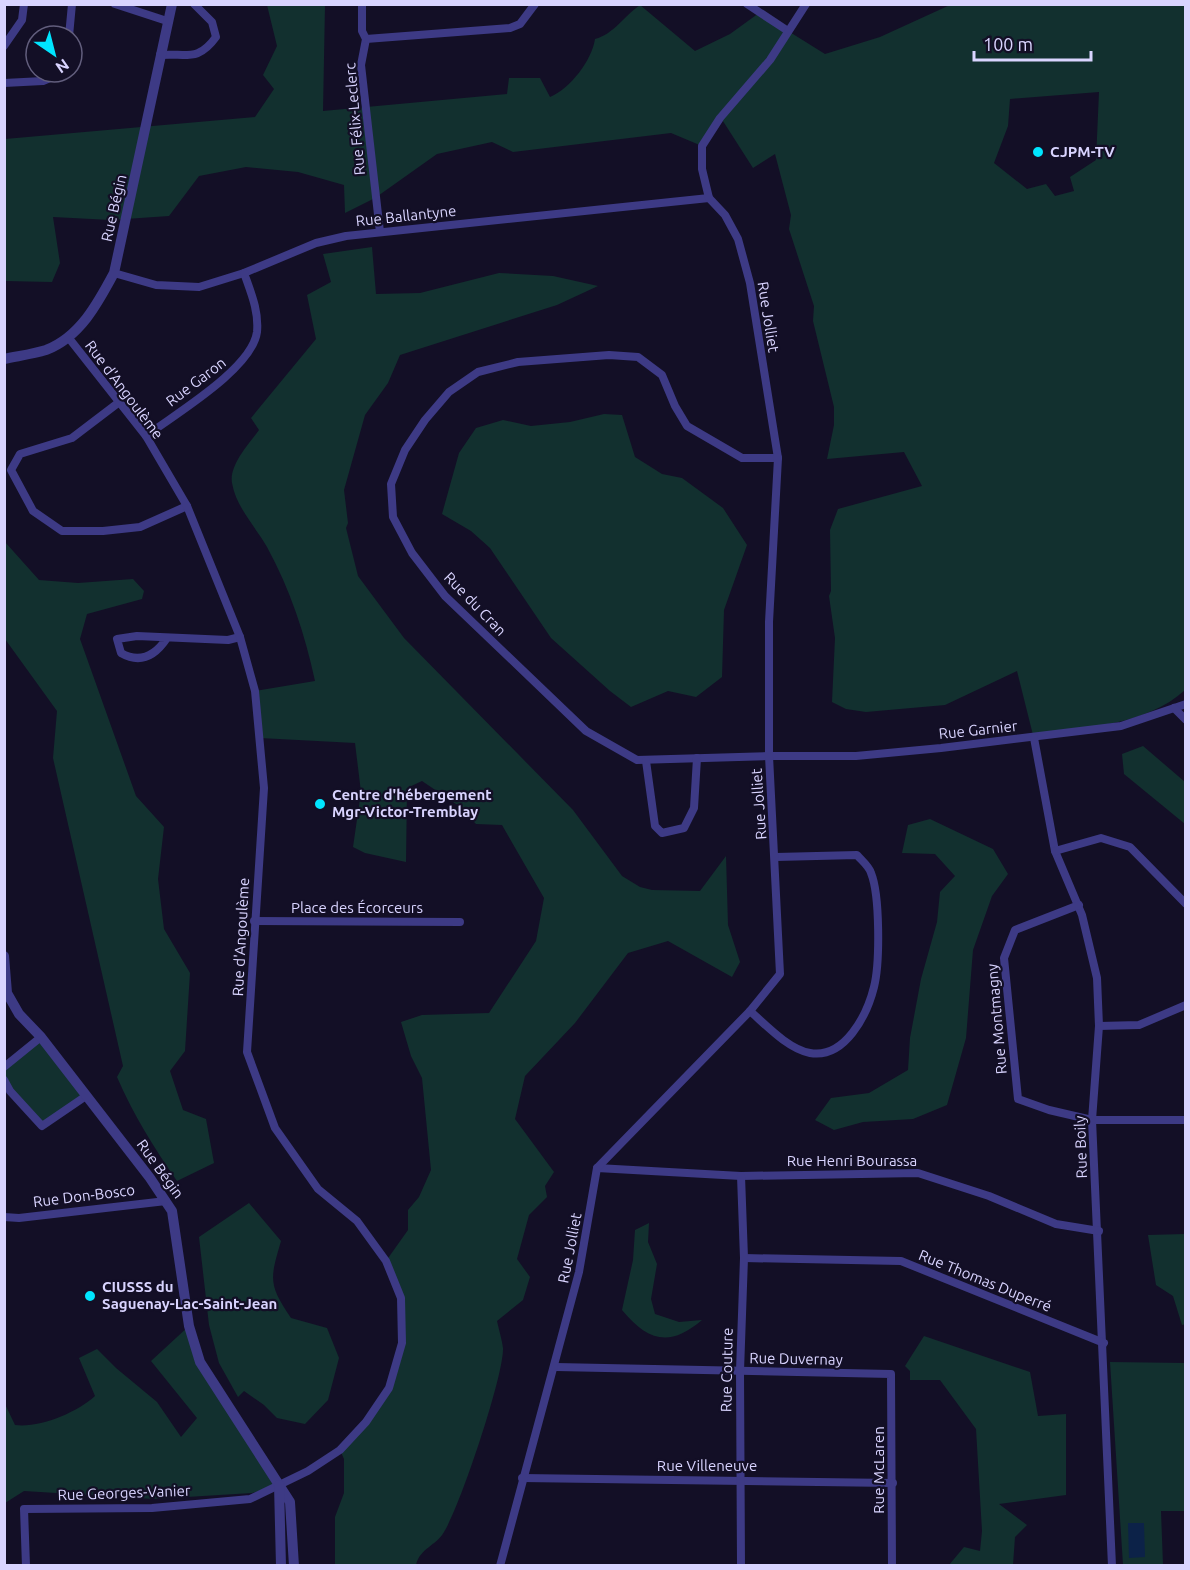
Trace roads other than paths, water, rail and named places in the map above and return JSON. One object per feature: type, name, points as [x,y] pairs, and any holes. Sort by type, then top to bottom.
[{"type":"street","points":[[4,46],[22,20],[24,4]]},
{"type":"street","points":[[70,24],[72,4]]},
{"type":"street","points":[[115,4],[167,21]]},
{"type":"street","name":"Rue Bégin","points":[[4,359],[47,350],[68,338],[94,310],[114,273],[172,4]]},
{"type":"street","points":[[160,55],[194,56],[207,50],[216,37],[212,22],[194,4]]},
{"type":"street","name":"Rue Félix-Leclerc","points":[[362,4],[362,31],[366,39],[361,65],[380,232]]},
{"type":"street","points":[[366,39],[510,28],[520,24],[535,4]]},
{"type":"street","points":[[747,4],[788,31]]},
{"type":"street","name":"Rue Jolliet","points":[[500,1566],[522,1478],[556,1367],[579,1272],[597,1168],[750,1011],[780,974],[776,857],[769,756],[769,622],[778,458],[750,283],[738,239],[725,215],[709,198],[702,169],[702,146],[720,118],[770,60],[806,4]]},
{"type":"street","points":[[4,83],[24,82]]},
{"type":"street","name":"Rue Ballantyne","points":[[114,273],[156,285],[199,287],[244,273],[316,243],[380,232],[709,198]]},
{"type":"street","name":"Rue Garon","points":[[146,436],[238,368],[256,335],[256,309],[244,273]]},
{"type":"street","name":"Rue d'Angoulème","points":[[68,338],[117,403],[146,436],[187,506],[240,637],[255,691],[264,788],[246,1052],[275,1128],[318,1189],[357,1221],[363,1229],[386,1261],[401,1298],[402,1343],[389,1388],[366,1422],[340,1450],[279,1485]]},
{"type":"street","name":"Rue du Cran","points":[[769,756],[637,760],[586,731],[445,596],[412,553],[393,517],[391,484],[405,450],[449,392],[478,372],[518,362],[609,355],[638,357],[662,375],[675,406],[687,426],[711,443],[742,458],[778,458]]},
{"type":"street","points":[[117,403],[72,438],[20,454],[11,470],[33,512],[63,531],[103,531],[140,527],[187,506]]},
{"type":"street","points":[[167,638],[159,650],[149,657],[132,660],[121,653],[117,639],[137,636],[228,640],[240,637]]},
{"type":"street","name":"Rue Garnier","points":[[769,756],[856,756],[1034,738],[1121,726],[1185,704]]},
{"type":"street","points":[[1174,708],[1185,720]]},
{"type":"street","name":"Rue Boily","points":[[1034,738],[1055,851],[1079,904],[1097,978],[1099,1026],[1092,1120],[1099,1231],[1112,1566]]},
{"type":"street","points":[[646,761],[655,826],[662,833],[684,828],[694,808],[697,759]]},
{"type":"street","points":[[1055,851],[1101,838],[1130,847],[1185,904]]},
{"type":"street","points":[[750,1011],[789,1043],[810,1053],[834,1049],[853,1036],[874,987],[878,928],[871,872],[857,855],[776,857]]},
{"type":"street","name":"Rue Montmagny","points":[[1079,904],[1016,930],[1004,958],[1018,1099],[1049,1110],[1092,1120]]},
{"type":"street","name":"Place des Écorceurs","points":[[254,921],[460,922]]},
{"type":"street","name":"Rue Bégin","points":[[4,956],[6,992],[19,1014],[86,1095],[172,1211],[189,1326],[200,1362],[290,1502],[294,1566]]},
{"type":"street","points":[[1099,1026],[1139,1025],[1185,1005]]},
{"type":"street","points":[[4,1067],[40,1037]]},
{"type":"street","points":[[4,1080],[10,1091],[42,1126],[86,1095]]},
{"type":"street","points":[[1092,1120],[1185,1119]]},
{"type":"street","name":"Rue Henri Bourassa","points":[[597,1168],[741,1176],[918,1173],[989,1196],[1056,1224],[1099,1231]]},
{"type":"street","name":"Rue Couture","points":[[741,1176],[744,1258],[740,1371],[741,1566]]},
{"type":"street","name":"Rue Don-Bosco","points":[[4,1217],[19,1218],[166,1201]]},
{"type":"street","name":"Rue Thomas Duperré","points":[[744,1258],[901,1261],[1104,1343]]},
{"type":"street","name":"Rue Duvernay","points":[[556,1367],[891,1374]]},
{"type":"street","name":"Rue McLaren","points":[[891,1374],[892,1566]]},
{"type":"street","name":"Rue Villeneuve","points":[[522,1478],[740,1479],[893,1483]]},
{"type":"street","points":[[279,1485],[281,1566]]},
{"type":"street","name":"Rue Georges-Vanier","points":[[26,1566],[24,1509],[152,1508],[249,1499],[279,1485]]},
{"type":"water","points":[[1128,1523],[1144,1523],[1145,1557],[1129,1558]]},
{"type":"place","name":"CJPM-TV","points":[[1038,152]]},
{"type":"place","name":"Centre d'hébergement Mgr-Victor-Tremblay","points":[[320,804]]},
{"type":"place","name":"CIUSSS du Saguenay-Lac-Saint-Jean","points":[[90,1296]]}]
